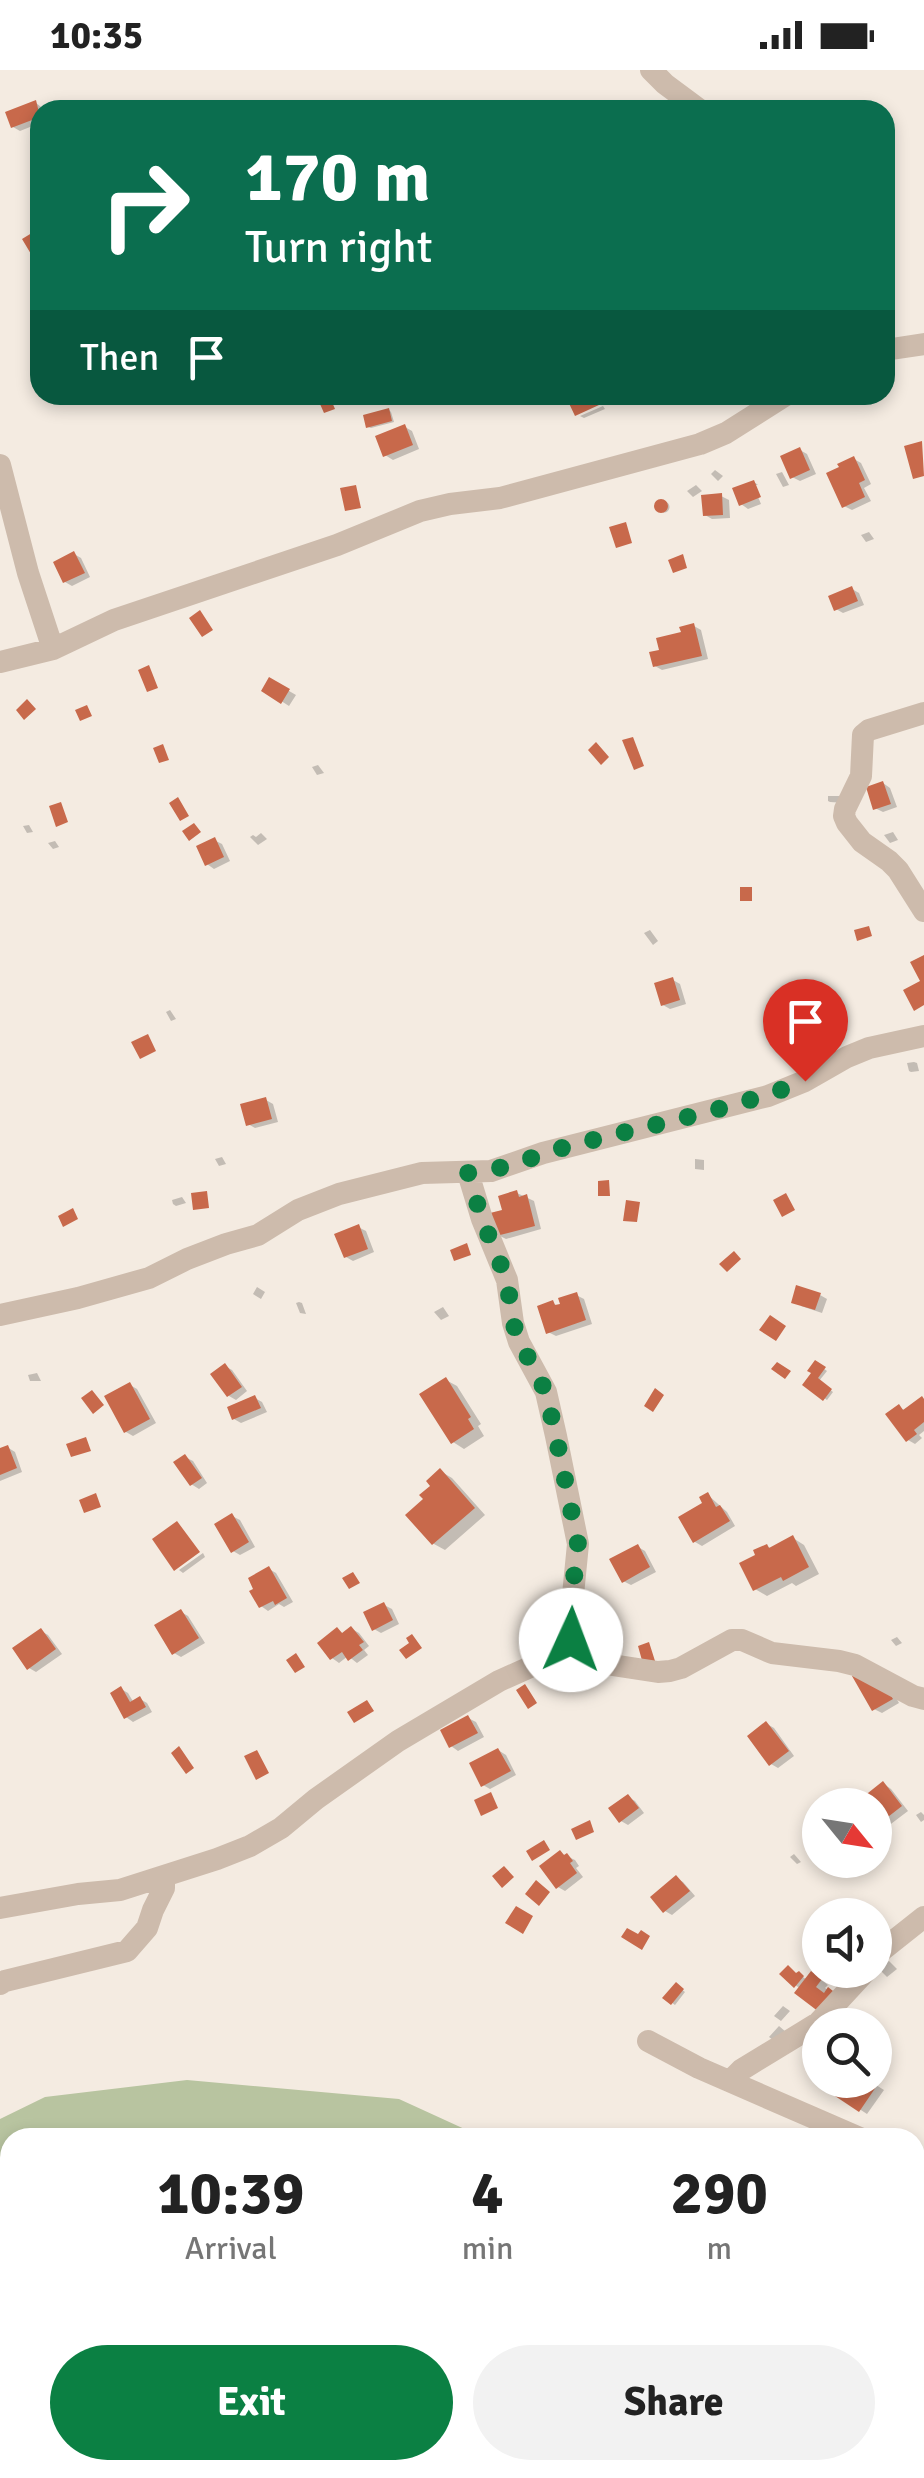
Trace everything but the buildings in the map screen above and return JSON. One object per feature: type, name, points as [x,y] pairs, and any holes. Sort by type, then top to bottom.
[{"type":"street","points":[[652,70],[687,100]]},
{"type":"street","points":[[895,348],[924,344]]},
{"type":"street","points":[[0,662],[53,648],[114,620],[337,545],[420,512],[500,498],[700,444],[726,433],[770,405]]},
{"type":"street","points":[[0,465],[28,573],[53,648]]},
{"type":"street","points":[[924,713],[863,735],[861,776],[844,816],[862,842],[898,870],[924,911]]},
{"type":"street","points":[[0,1315],[149,1278],[187,1258],[258,1235],[298,1210],[339,1194],[422,1173],[490,1172],[542,1153],[768,1096],[858,1052],[924,1036]]},
{"type":"street","points":[[468,1173],[507,1280],[513,1323],[546,1392],[562,1462],[578,1544],[570,1626],[577,1652]]},
{"type":"street","points":[[0,1908],[120,1890],[250,1846],[281,1828],[398,1740],[499,1681],[556,1655],[577,1652],[600,1663],[658,1672],[682,1668],[732,1640],[742,1640],[772,1654],[855,1665],[924,1699]]},
{"type":"street","points":[[0,1984],[127,1951],[147,1928],[164,1888],[164,1876]]},
{"type":"street","points":[[892,1942],[924,1917]]},
{"type":"street","points":[[730,2081],[741,2070],[818,2024],[851,1988]]},
{"type":"street","points":[[648,2041],[837,2128]]},
{"type":"green space","points":[[187,2080],[399,2099],[462,2128],[0,2128],[0,2119],[45,2097]]},
{"type":"route","points":[[571,1640],[578,1544],[560,1455],[546,1392],[513,1323],[507,1280],[468,1173],[490,1172],[542,1153],[768,1096],[805,1081]]}]
